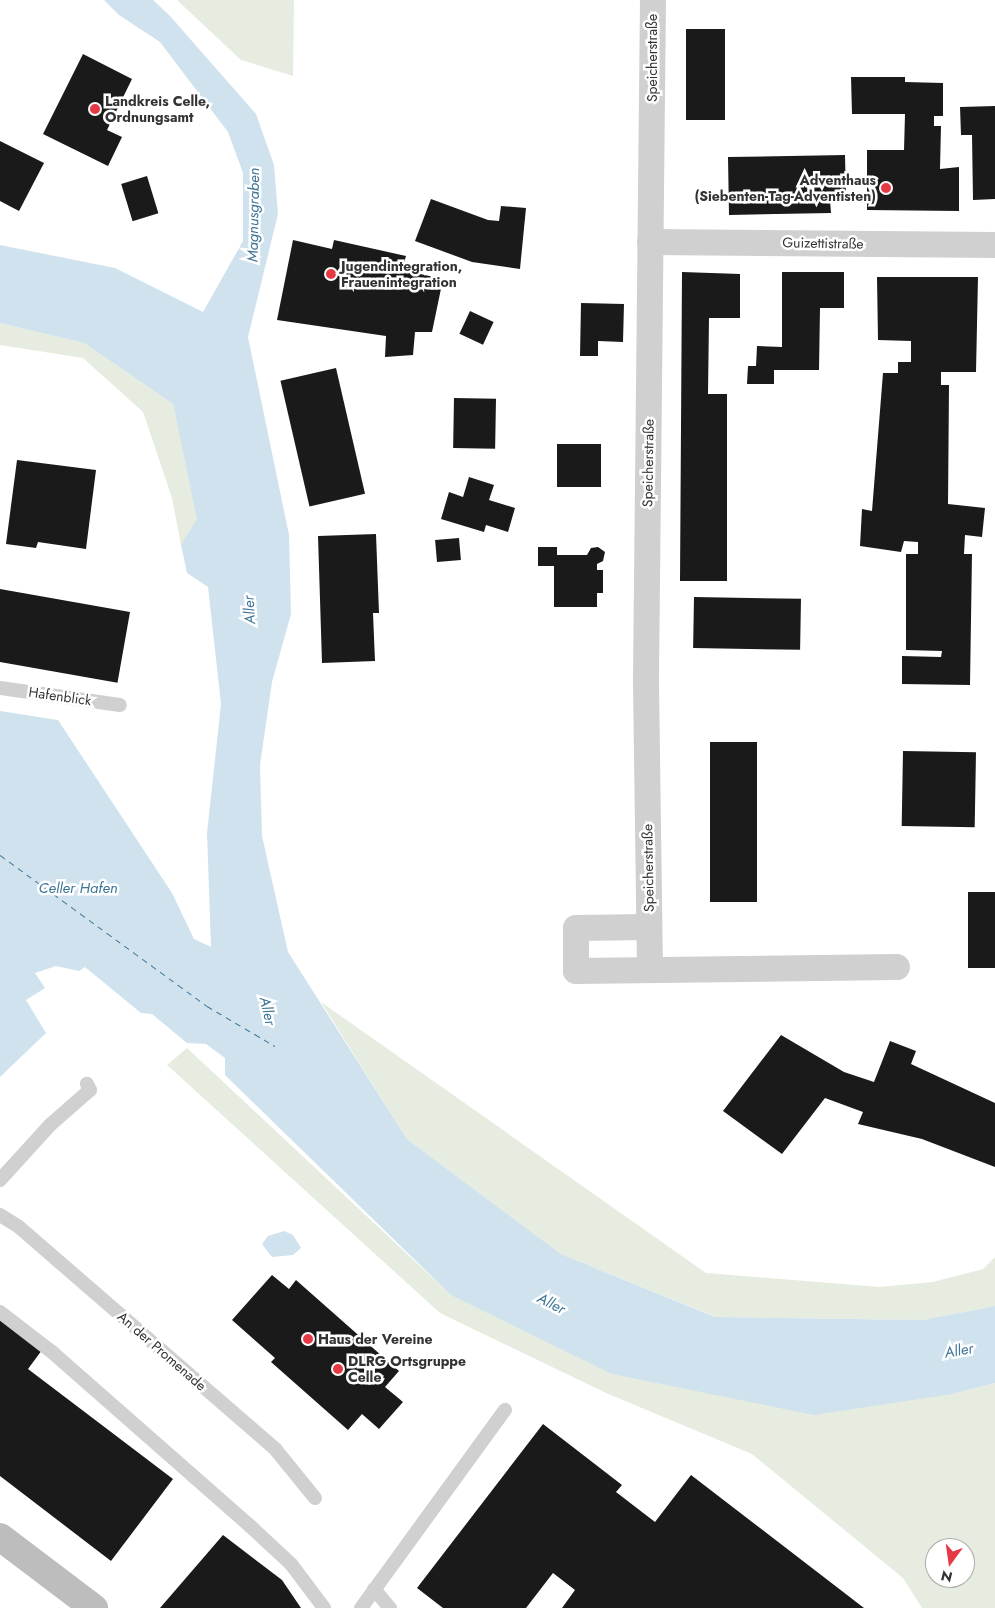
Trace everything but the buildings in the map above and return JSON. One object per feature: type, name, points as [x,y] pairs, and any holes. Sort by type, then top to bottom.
[{"type":"street","name":"Speicherstraße","points":[[650,970],[646,670],[653,0]]},
{"type":"street","name":"Guizettistraße","points":[[650,242],[995,245]]},
{"type":"street","name":"Speicherstraße","points":[[649,927],[576,928],[576,971],[897,967]]},
{"type":"street","points":[[0,1536],[94,1608]]},
{"type":"lane","name":"Hafenblick","points":[[0,688],[120,705]]},
{"type":"lane","points":[[0,1180],[50,1125],[90,1090],[87,1084]]},
{"type":"lane","name":"An der Promenade","points":[[0,1215],[19,1226],[276,1450],[315,1498]]},
{"type":"lane","points":[[0,1312],[52,1352],[250,1526],[290,1564],[324,1608]]},
{"type":"lane","points":[[361,1608],[505,1410]]},
{"type":"lane","points":[[374,1589],[390,1608]]},
{"type":"shaded area","points":[[177,0],[294,0],[293,76],[241,60]]},
{"type":"shaded area","points":[[0,323],[84,343],[173,404],[198,519],[181,545],[172,498],[143,412],[83,358],[0,345]]},
{"type":"shaded area","points":[[321,1002],[706,1273],[879,1287],[933,1282],[983,1269],[995,1257],[995,1306],[923,1320],[716,1317],[561,1254],[407,1139]]},
{"type":"shaded area","points":[[187,1048],[451,1295],[952,1394],[995,1383],[995,1608],[922,1608],[903,1578],[752,1454],[606,1393],[440,1313],[167,1065]]},
{"type":"water","points":[[104,0],[153,0],[170,16],[256,114],[274,165],[278,214],[248,337],[289,535],[291,614],[272,682],[260,765],[262,836],[288,952],[407,1139],[561,1254],[715,1317],[923,1320],[995,1306],[995,1383],[952,1394],[814,1415],[612,1374],[451,1295],[225,1075],[225,1058],[206,1044],[187,1043],[152,1014],[141,1013],[85,967],[79,971],[56,966],[35,973],[45,988],[26,1000],[46,1033],[0,1077],[0,711],[58,720],[172,893],[194,939],[211,947],[207,833],[221,704],[208,587],[187,573],[181,545],[197,519],[173,404],[84,343],[0,323],[0,245],[115,268],[203,312],[243,241],[243,173],[228,132],[160,42],[119,15]]},
{"type":"water","points":[[284,1231],[293,1235],[301,1248],[293,1255],[272,1257],[262,1244],[268,1236]]},
{"type":"ferry route","points":[[0,855],[207,1006],[275,1046]]},
{"type":"place","name":"Landkreis Celle, Ordnungsamt","points":[[95,109]]},
{"type":"place","name":"Adventhaus (Siebenten-Tag-Adventisten)","points":[[886,188]]},
{"type":"place","name":"Jugendintegration, Frauenintegration","points":[[331,274]]},
{"type":"place","name":"Haus der Vereine","points":[[308,1339]]},
{"type":"place","name":"DLRG Ortsgruppe Celle","points":[[338,1369]]},
{"type":"water label","name":"Magnusgraben","points":[[254,215]]},
{"type":"water label","name":"Aller","points":[[250,610]]},
{"type":"water label","name":"Celler Hafen","points":[[78,889]]},
{"type":"water label","name":"Aller","points":[[267,1011]]},
{"type":"water label","name":"Aller","points":[[551,1304]]},
{"type":"water label","name":"Aller","points":[[959,1351]]}]
